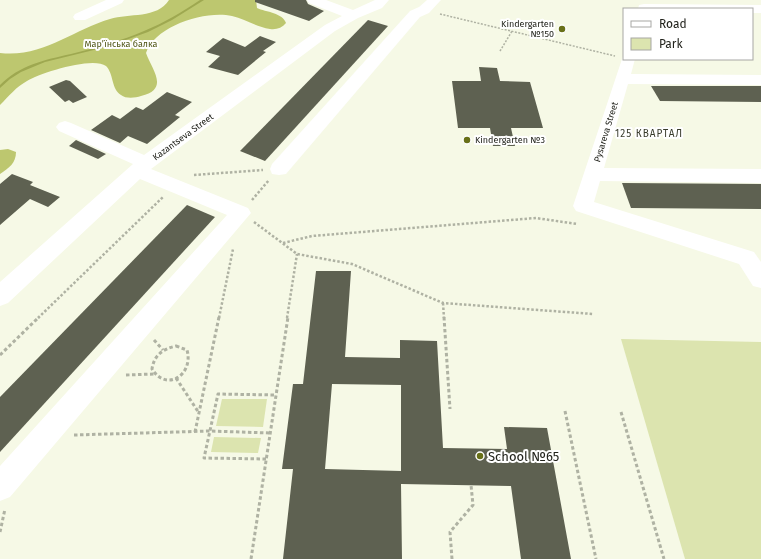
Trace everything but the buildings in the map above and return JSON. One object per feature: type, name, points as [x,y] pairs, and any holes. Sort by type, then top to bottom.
[{"type":"street","points":[[80,17],[116,0]]},
{"type":"street","points":[[314,0],[353,15]]},
{"type":"street","points":[[279,169],[398,8],[434,0]]},
{"type":"street","points":[[645,6],[722,8]]},
{"type":"street","name":"Kazantseva Street","points":[[0,296],[142,167],[330,28],[353,15],[398,8]]},
{"type":"street","name":"Pysareva Street","points":[[580,215],[622,79],[622,58]]},
{"type":"street","points":[[622,79],[761,80]]},
{"type":"street","points":[[0,487],[241,213],[170,184],[142,167],[65,127]]},
{"type":"street","points":[[593,174],[761,176]]},
{"type":"street","points":[[580,215],[746,258],[761,279]]},
{"type":"path","points":[[398,8],[512,31],[622,58]]},
{"type":"path","points":[[500,52],[512,31]]},
{"type":"path","points":[[0,355],[170,184],[189,176],[279,169]]},
{"type":"path","points":[[241,213],[296,254],[352,264],[443,303],[593,314]]},
{"type":"path","points":[[282,243],[312,236],[580,215]]},
{"type":"path","points":[[195,432],[234,244]]},
{"type":"path","points":[[252,559],[296,254]]},
{"type":"path","points":[[443,303],[450,409]]},
{"type":"path","points":[[176,346],[188,350],[190,362],[183,374],[176,378],[163,380],[158,378],[152,369],[154,359],[158,354],[170,347],[176,346]]},
{"type":"path","points":[[176,378],[199,413]]},
{"type":"path","points":[[266,459],[204,458],[218,394],[276,395]]},
{"type":"path","points":[[565,411],[596,559]]},
{"type":"path","points":[[621,412],[664,559]]},
{"type":"path","points":[[46,435],[210,431],[270,433]]},
{"type":"path","points":[[452,559],[450,532],[473,504],[472,485]]},
{"type":"green space","name":"Мар’їнська балка","points":[[169,0],[256,0],[257,8],[278,15],[286,23],[279,28],[270,29],[260,27],[237,17],[208,15],[182,22],[170,28],[159,35],[151,43],[146,53],[155,72],[157,84],[155,89],[150,93],[139,97],[128,98],[121,95],[114,85],[109,69],[99,63],[90,63],[54,70],[27,81],[19,86],[0,105],[0,53],[16,53],[44,47],[110,19],[150,13],[164,6]]},
{"type":"green space","points":[[8,149],[16,152],[16,156],[9,167],[0,174],[0,150]]},
{"type":"green space","points":[[621,339],[761,342],[761,559],[685,559]]},
{"type":"green space","points":[[222,399],[267,399],[263,427],[216,426]]},
{"type":"green space","points":[[214,437],[261,438],[258,453],[211,452]]},
{"type":"waterway","points":[[0,87],[9,78],[31,66],[138,35],[163,23],[202,0]]},
{"type":"place","name":"Kindergarten №150","points":[[562,29]]},
{"type":"place","name":"Kindergarten №3","points":[[467,140]]},
{"type":"place","name":"School №65","points":[[480,456]]},
{"type":"district","name":"125 КВАРТАЛ","points":[[649,134]]}]
